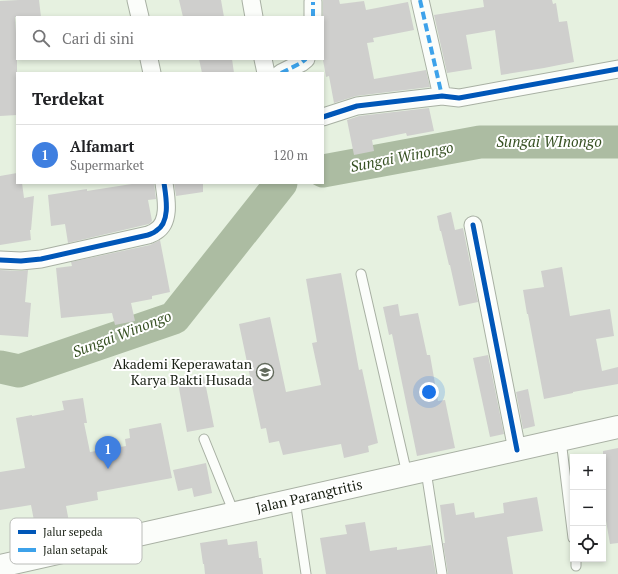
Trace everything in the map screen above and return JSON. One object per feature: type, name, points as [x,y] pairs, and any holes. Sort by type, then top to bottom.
[{"type":"main road","name":"Jalan Parangtritis","points":[[142,534],[618,427]]},
{"type":"main road","name":"Jalan Parangtritis","points":[[0,566],[10,564]]},
{"type":"street","points":[[136,0],[140,16]]},
{"type":"street","points":[[251,0],[254,16]]},
{"type":"street","points":[[420,0],[442,96]]},
{"type":"street","points":[[149,60],[152,72]]},
{"type":"street","points":[[263,60],[266,72]]},
{"type":"street","points":[[283,72],[305,60]]},
{"type":"street","points":[[324,117],[357,106],[442,96],[459,98],[618,69]]},
{"type":"street","points":[[0,260],[21,261],[41,259],[148,235],[157,231],[162,225],[166,215],[164,184]]},
{"type":"street","points":[[473,225],[518,450]]},
{"type":"lane","points":[[361,274],[416,472],[442,574]]},
{"type":"lane","points":[[204,439],[234,513]]},
{"type":"lane","points":[[561,440],[572,526]]},
{"type":"lane","points":[[295,500],[306,574]]},
{"type":"building","points":[[39,0],[41,16],[15,17],[17,60],[16,115],[0,116],[0,1]]},
{"type":"building","points":[[179,0],[221,0],[224,16],[183,16]]},
{"type":"building","points":[[323,0],[339,0],[340,4],[364,1],[366,10],[408,2],[414,30],[373,38],[374,42],[367,43],[374,79],[426,70],[430,87],[356,96],[334,103],[329,76],[326,77],[323,60]]},
{"type":"building","points":[[483,0],[552,0],[553,4],[556,3],[559,22],[567,21],[574,62],[501,75],[495,30],[466,35],[472,69],[447,73],[434,15],[484,7]]},
{"type":"building","points":[[199,60],[232,60],[234,72],[202,72]]},
{"type":"building","points":[[429,108],[434,131],[407,136],[406,133],[372,140],[374,151],[354,155],[347,120],[359,116]]},
{"type":"building","points":[[16,173],[16,184],[22,184],[24,198],[34,196],[30,230],[31,240],[0,245],[0,176]]},
{"type":"building","points":[[132,184],[154,184],[156,199],[148,200],[152,221],[149,224],[68,243],[65,224],[51,226],[48,195],[87,189],[87,191]]},
{"type":"building","points":[[174,184],[203,184],[203,192],[176,196]]},
{"type":"building","points":[[451,212],[455,230],[463,228],[478,302],[459,306],[437,216]]},
{"type":"building","points":[[160,240],[170,292],[152,296],[152,299],[131,303],[135,321],[115,325],[112,313],[61,318],[56,268],[72,266],[71,262],[150,245]]},
{"type":"building","points":[[562,267],[570,316],[610,309],[614,336],[596,339],[602,371],[618,367],[618,384],[544,399],[523,290],[544,287],[541,271]]},
{"type":"building","points":[[0,270],[28,270],[25,302],[31,303],[28,337],[0,335]]},
{"type":"building","points":[[341,273],[359,370],[362,369],[378,443],[368,446],[369,452],[344,458],[341,444],[283,455],[279,441],[269,443],[266,428],[261,429],[239,324],[270,317],[286,392],[321,385],[312,343],[317,342],[306,279]]},
{"type":"building","points":[[398,304],[400,316],[418,313],[427,355],[430,355],[438,401],[445,400],[455,448],[417,456],[392,334],[389,335],[383,307]]},
{"type":"building","points":[[488,355],[504,434],[490,437],[473,358]]},
{"type":"building","points":[[204,377],[214,427],[187,432],[178,383]]},
{"type":"building","points":[[528,389],[535,426],[523,429],[516,392]]},
{"type":"building","points":[[83,398],[87,423],[84,423],[90,452],[126,446],[125,439],[130,438],[129,429],[161,423],[172,478],[97,492],[98,500],[66,506],[68,518],[34,518],[31,505],[0,510],[0,472],[25,468],[16,418],[64,410],[62,401]]},
{"type":"building","points":[[618,448],[618,543],[610,544],[606,521],[606,454],[603,454],[603,451]]},
{"type":"building","points":[[206,463],[212,493],[194,497],[192,488],[178,491],[173,470]]},
{"type":"building","points":[[537,497],[543,531],[507,537],[513,574],[448,574],[443,543],[445,543],[440,505],[454,503],[456,515],[474,512],[475,518],[504,513],[503,503]]},
{"type":"building","points":[[365,522],[370,551],[397,547],[397,550],[431,545],[436,574],[326,574],[320,538],[347,534],[345,525]]},
{"type":"building","points":[[227,539],[228,545],[257,541],[263,574],[205,574],[200,543]]},
{"type":"waterway","name":"Sungai Winongo","points":[[324,171],[480,142],[618,142]]},
{"type":"waterway","name":"Sungai Winongo","points":[[0,367],[19,371],[174,318],[280,184]]},
{"type":"marked path","points":[[420,0],[442,96]]},
{"type":"marked path","points":[[313,2],[313,16]]},
{"type":"marked path","points":[[283,72],[305,60]]},
{"type":"cycle path","points":[[324,117],[357,106],[442,96],[459,98],[618,69]]},
{"type":"cycle path","points":[[0,260],[21,261],[41,259],[153,233],[161,227],[166,216],[164,184]]},
{"type":"cycle path","points":[[473,225],[517,450]]},
{"type":"place","name":"Akademi Keperawatan Karya Bakti Husada","points":[[265,372]]},
{"type":"place","name":"Alfamart","points":[[108,469]]},
{"type":"water label","name":"Sungai WInongo","points":[[549,142]]}]
